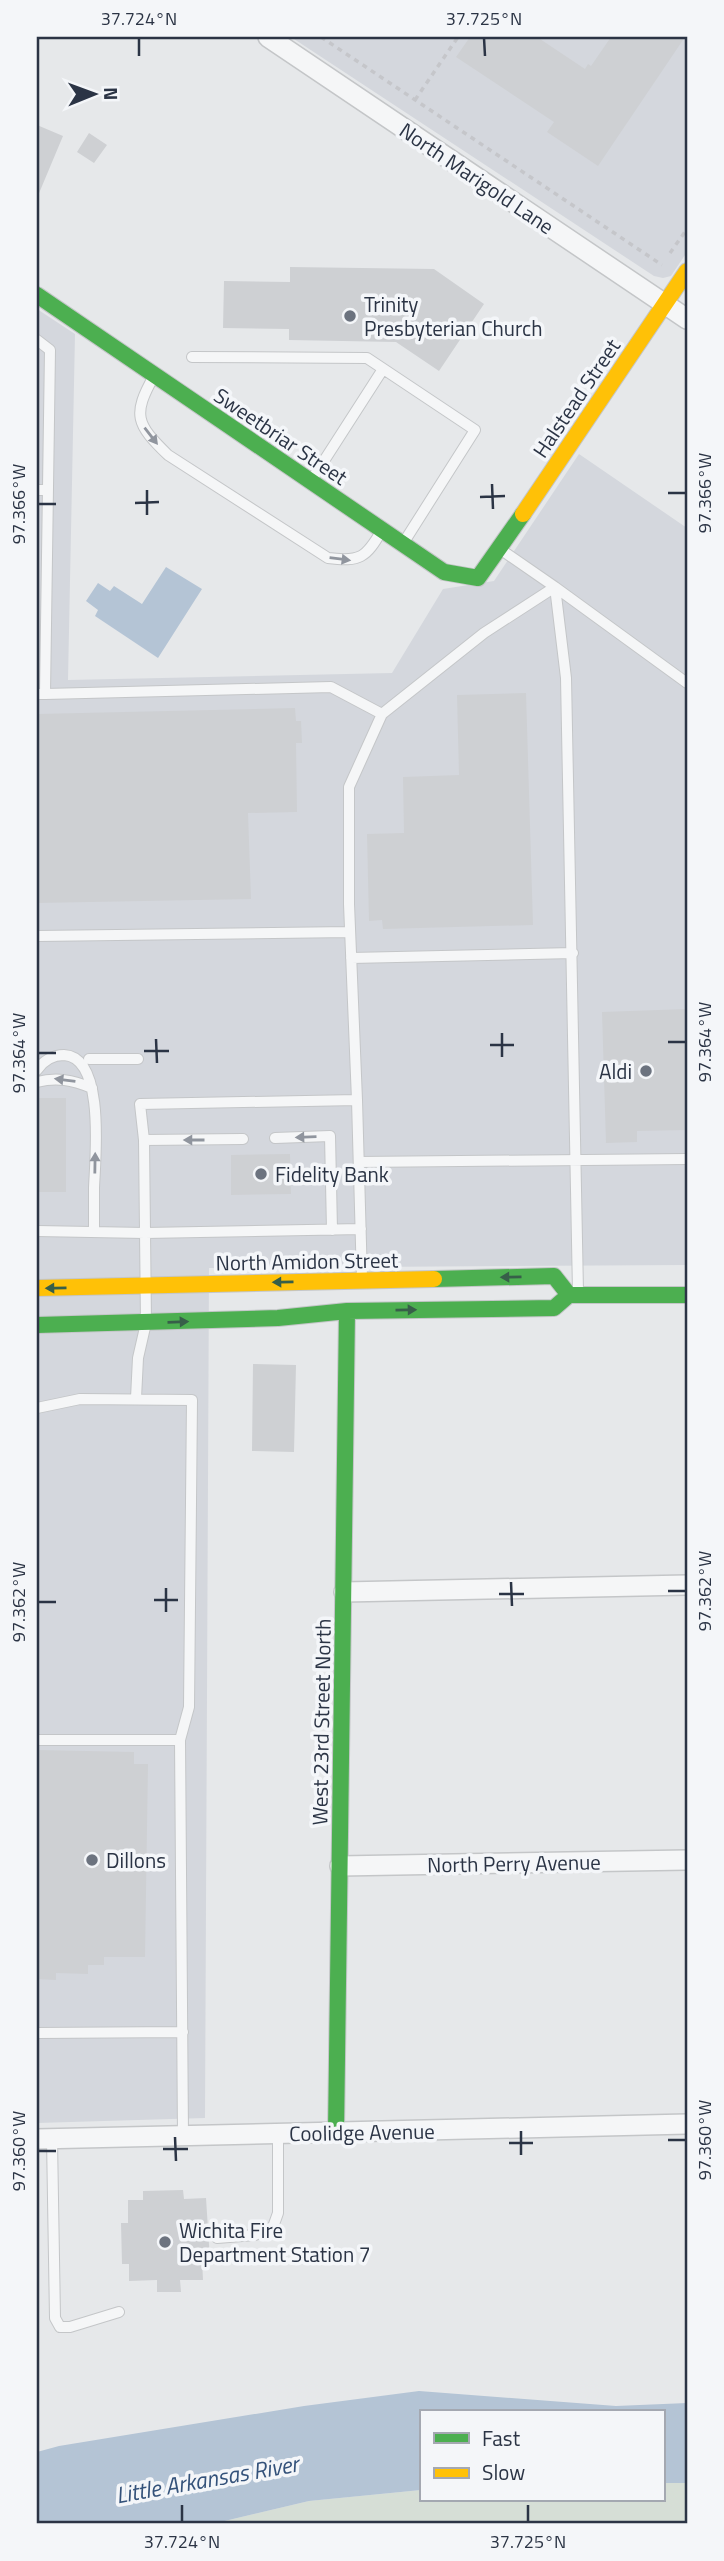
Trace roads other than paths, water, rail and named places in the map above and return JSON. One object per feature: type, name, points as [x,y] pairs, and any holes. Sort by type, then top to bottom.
[{"type":"street","name":"North Marigold Lane","points":[[268,37],[687,319]]},
{"type":"street","name":"Halstead Street","points":[[500,549],[687,271]]},
{"type":"street","name":"Sweetbriar Street","points":[[37,295],[444,572],[478,578],[500,549]]},
{"type":"street","name":"North Amidon Street","points":[[37,1288],[554,1276],[574,1295]]},
{"type":"street","points":[[37,1325],[278,1318],[347,1311],[554,1308],[574,1295],[687,1295]]},
{"type":"street","name":"West 23rd Street North","points":[[337,2133],[347,1311]]},
{"type":"street","points":[[344,1592],[687,1585]]},
{"type":"street","name":"North Perry Avenue","points":[[340,1866],[687,1860]]},
{"type":"street","name":"Coolidge Avenue","points":[[44,2139],[687,2124]]},
{"type":"lane","points":[[37,340],[50,350],[42,490],[41,694],[331,687],[382,714]]},
{"type":"lane","points":[[192,357],[367,358],[475,430],[403,544]]},
{"type":"lane","points":[[311,482],[383,369]]},
{"type":"lane","points":[[154,375],[142,398],[140,419],[149,437],[168,455],[328,558],[354,561],[370,550],[382,530]]},
{"type":"lane","points":[[500,549],[687,683]]},
{"type":"lane","points":[[362,1280],[350,932],[349,787],[382,714],[484,633],[555,587]]},
{"type":"lane","points":[[555,587],[566,678],[577,1159],[574,1295]]},
{"type":"lane","points":[[37,936],[350,932]]},
{"type":"lane","points":[[351,958],[573,953]]},
{"type":"lane","points":[[38,1066],[55,1055],[69,1055],[80,1062],[92,1088],[95,1105],[94,1231]]},
{"type":"lane","points":[[89,1059],[138,1059]]},
{"type":"lane","points":[[37,1082],[51,1079],[73,1080],[92,1088]]},
{"type":"lane","points":[[136,1398],[138,1358],[146,1323],[144,1140],[139,1104],[357,1100]]},
{"type":"lane","points":[[275,1138],[330,1136],[332,1230]]},
{"type":"lane","points":[[144,1140],[243,1139]]},
{"type":"lane","points":[[359,1162],[687,1159]]},
{"type":"lane","points":[[37,1231],[145,1233],[362,1229]]},
{"type":"lane","points":[[37,1408],[80,1399],[192,1400],[189,1707],[180,1740],[183,2136]]},
{"type":"lane","points":[[37,1740],[180,1740]]},
{"type":"lane","points":[[37,2033],[183,2032]]},
{"type":"lane","points":[[217,2238],[255,2235],[273,2227],[278,2213],[278,2134]]},
{"type":"lane","points":[[44,2139],[55,2318],[60,2327],[70,2328],[119,2312]]},
{"type":"water","points":[[166,567],[202,589],[158,658],[95,616],[98,610],[86,601],[98,583],[110,591],[114,586],[142,604]]},
{"type":"water","name":"Little Arkansas River","points":[[419,2391],[616,2406],[687,2403],[687,2483],[664,2483],[664,2410],[420,2410],[420,2490],[309,2501],[212,2524],[37,2524],[37,2452],[59,2446],[304,2406]]},
{"type":"place","name":"Trinity Presbyterian Church","points":[[350,316]]},
{"type":"place","name":"Aldi","points":[[646,1071]]},
{"type":"place","name":"Fidelity Bank","points":[[261,1174]]},
{"type":"place","name":"Dillons","points":[[92,1860]]},
{"type":"place","name":"Wichita Fire Department Station 7","points":[[165,2242]]}]
